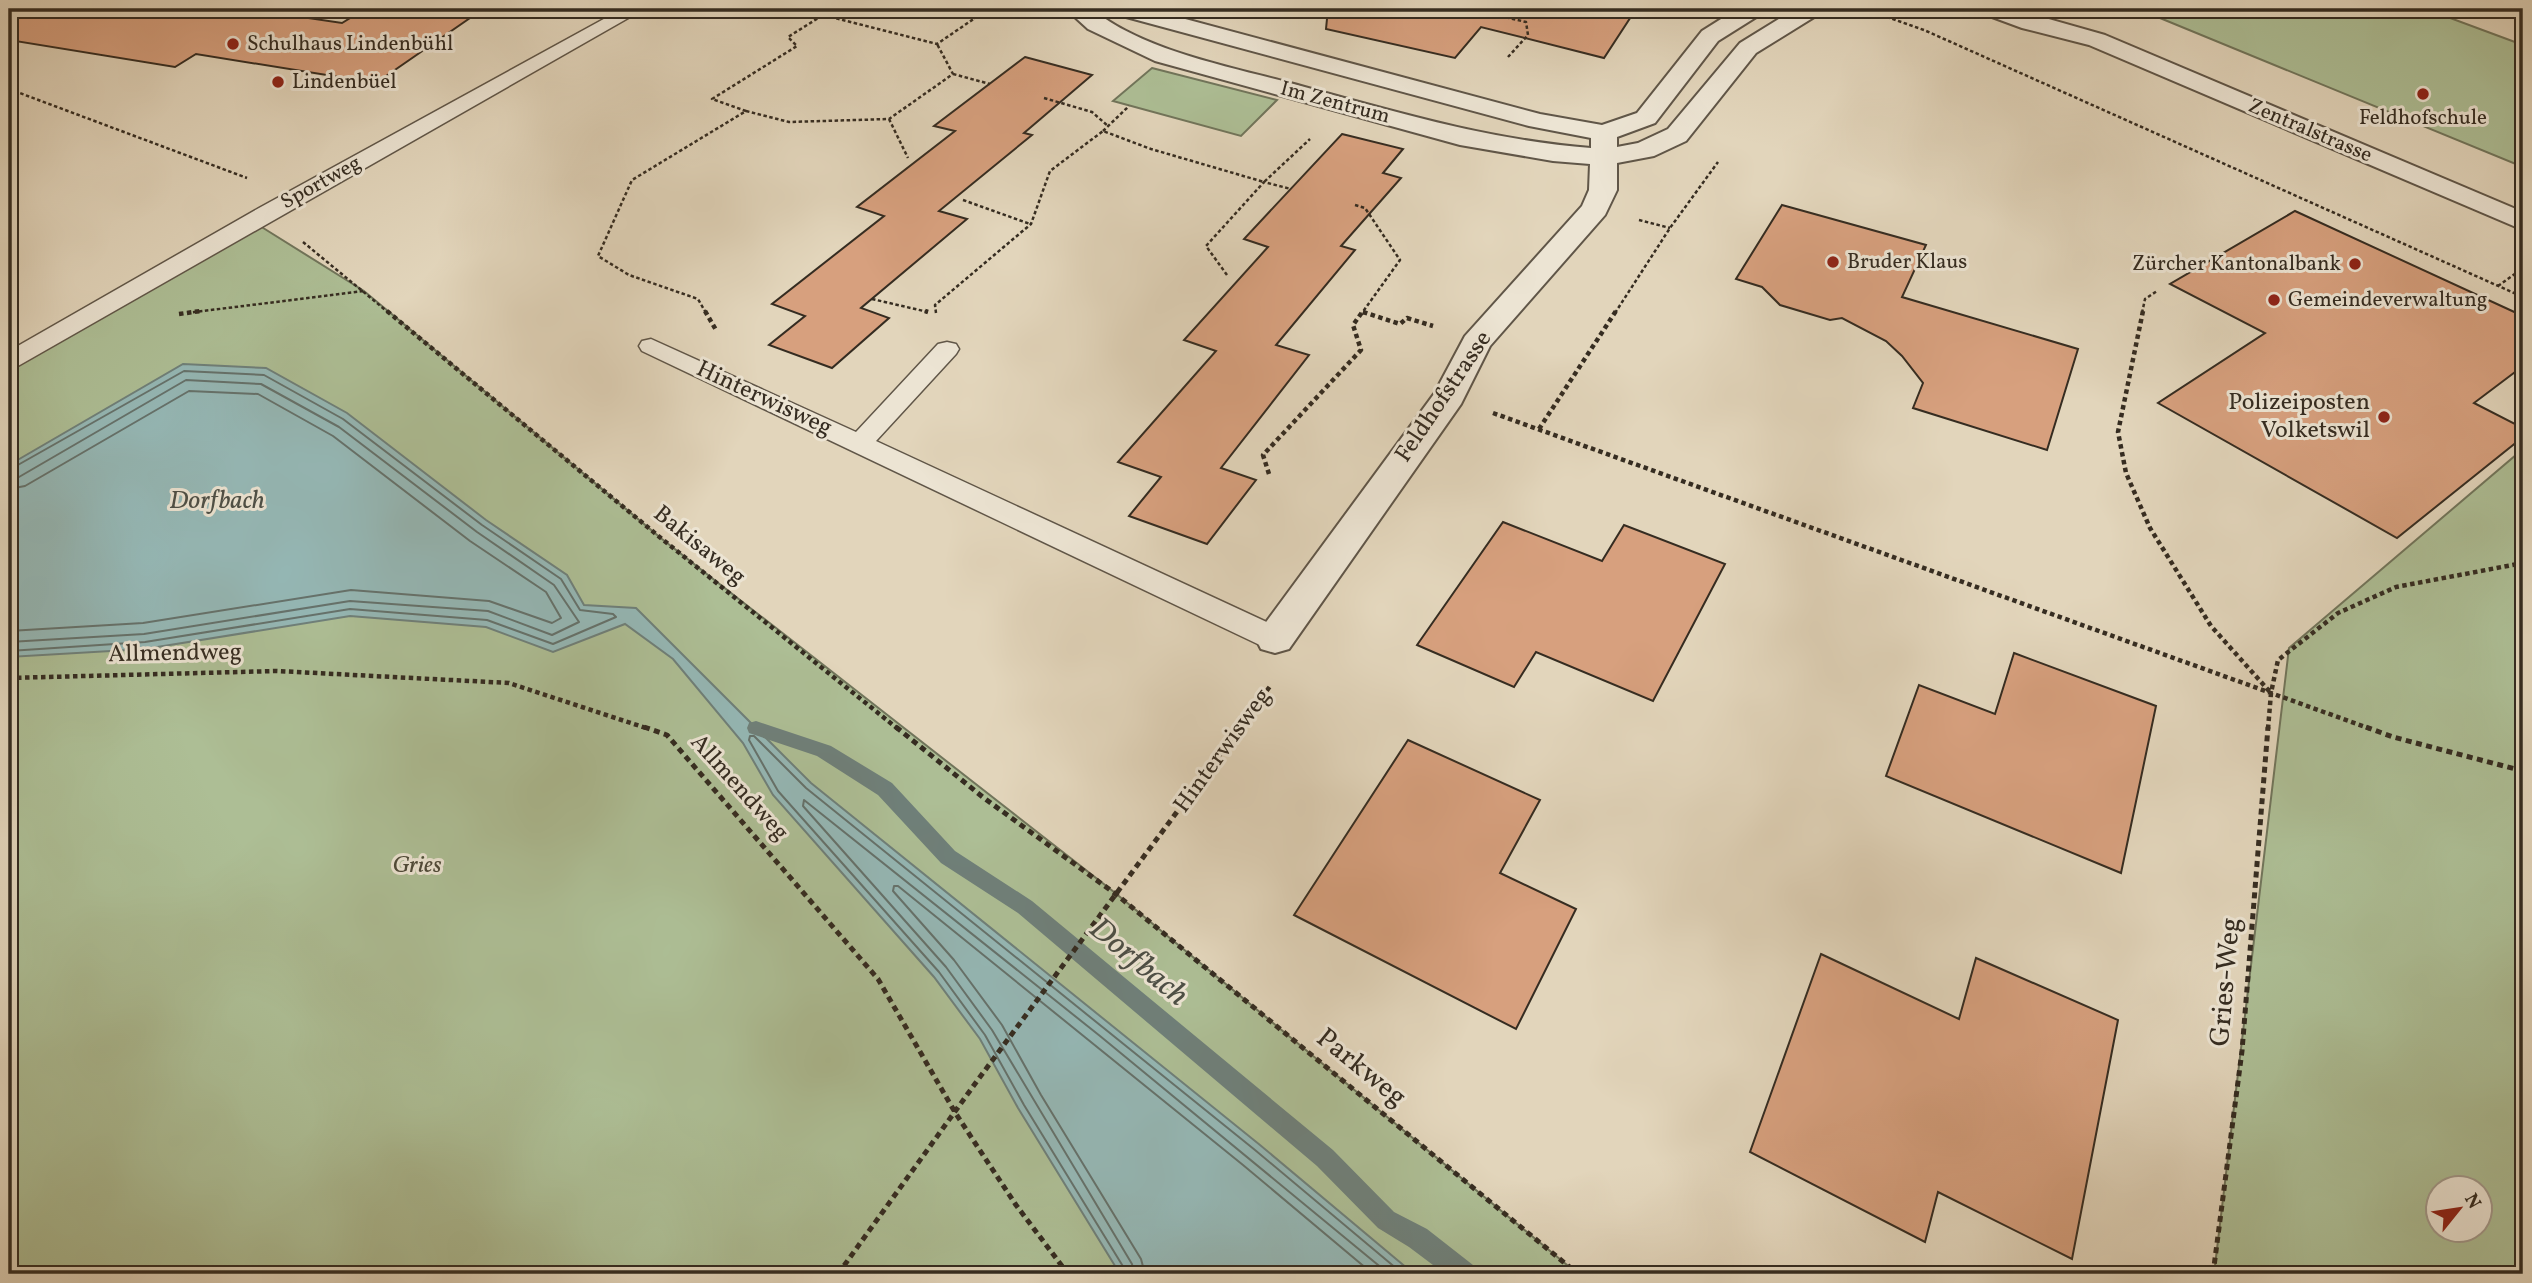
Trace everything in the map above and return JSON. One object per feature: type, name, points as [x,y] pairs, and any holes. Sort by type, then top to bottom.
[{"type":"street","name":"Im Zentrum","points":[[1078,9],[1096,24],[1164,55],[1460,137],[1553,153],[1605,145]]},
{"type":"street","name":"Im Zentrum","points":[[1123,9],[1525,117],[1605,145]]},
{"type":"street","points":[[1605,145],[1646,118],[1710,36],[1753,9]]},
{"type":"street","points":[[1605,145],[1645,150],[1677,135],[1748,48],[1811,9]]},
{"type":"street","name":"Zentralstrasse","points":[[1992,9],[2030,23],[2097,40],[2519,216]]},
{"type":"street","name":"Zentralstrasse","points":[[2050,9],[2097,40]]},
{"type":"street","name":"Feldhofstrasse","points":[[1275,639],[1449,397],[1479,340],[1595,209],[1603,190],[1605,145]]},
{"type":"lane","name":"Sportweg","points":[[9,360],[635,9]]},
{"type":"lane","name":"Hinterwisweg","points":[[651,346],[1275,639]]},
{"type":"lane","points":[[859,444],[947,349]]},
{"type":"path","points":[[799,9],[937,44],[953,74],[989,84]]},
{"type":"path","points":[[939,9],[975,18]]},
{"type":"path","points":[[978,9],[988,10]]},
{"type":"path","points":[[1471,9],[1526,22],[1528,35],[1508,57]]},
{"type":"path","points":[[1864,9],[1924,30],[2523,297]]},
{"type":"path","points":[[2512,9],[2523,13]]},
{"type":"path","points":[[937,44],[988,10]]},
{"type":"path","points":[[823,15],[788,37],[797,46],[712,99],[789,122],[889,119],[953,74]]},
{"type":"path","points":[[9,89],[253,180]]},
{"type":"path","points":[[1044,98],[1092,112],[1108,126]]},
{"type":"path","points":[[937,324],[935,305],[1031,225],[1050,171],[1103,131],[1129,106]]},
{"type":"path","points":[[722,340],[698,299],[629,275],[598,256],[632,180],[746,111]]},
{"type":"path","points":[[889,119],[908,158]]},
{"type":"path","points":[[1103,131],[1151,149],[1291,189]]},
{"type":"path","points":[[1227,275],[1206,246],[1264,182],[1312,137]]},
{"type":"path","points":[[1539,429],[1670,228],[1718,162]]},
{"type":"path","points":[[962,200],[1031,225]]},
{"type":"path","points":[[1269,474],[1263,455],[1361,350],[1353,325],[1400,260],[1365,208],[1355,205]]},
{"type":"path","name":"Bakisaweg","points":[[267,213],[662,539],[974,790],[1117,895]]},
{"type":"path","points":[[2498,286],[2523,268]]},
{"type":"path","points":[[175,314],[364,291]]},
{"type":"path","points":[[2157,291],[2145,299],[2119,432],[2126,473],[2150,528],[2211,626],[2271,693]]},
{"type":"path","points":[[872,299],[936,313]]},
{"type":"path","points":[[1363,312],[1400,324],[1407,318],[1479,340]]},
{"type":"path","points":[[1449,397],[2393,737],[2523,771]]},
{"type":"path","name":"Gries-Weg","points":[[2213,1274],[2242,1051],[2271,693],[2277,660],[2338,613],[2396,587],[2523,563]]},
{"type":"path","name":"Hinterwisweg","points":[[838,1274],[1275,679],[1275,639]]},
{"type":"path","name":"Allmendweg","points":[[9,678],[277,671],[509,683],[667,736],[757,836],[878,979],[956,1114],[1016,1205],[1068,1274]]},
{"type":"path","name":"Parkweg","points":[[1117,895],[1578,1274]]},
{"type":"green space","name":"Feldhofschule","points":[[2138,9],[2426,9],[2523,45],[2523,167]]},
{"type":"green space","points":[[1152,68],[1277,100],[1241,136],[1113,101]]},
{"type":"green space","name":"Gries","points":[[260,226],[364,291],[662,539],[1114,892],[1578,1274],[9,1274],[9,365]]},
{"type":"green space","points":[[2523,449],[2523,1274],[2214,1274],[2289,648]]},
{"type":"water","name":"Dorfbach","points":[[183,364],[266,368],[347,413],[486,520],[567,575],[584,605],[636,608],[811,783],[1260,1145],[1414,1274],[1120,1274],[1018,1108],[980,1039],[934,977],[773,795],[743,743],[673,659],[625,624],[553,652],[486,627],[350,616],[145,649],[9,657],[9,465]]},
{"type":"building","name":"Schulhaus Lindenbühl","points":[[9,9],[272,9],[267,12],[342,23],[365,9],[483,9],[376,83],[196,54],[175,67],[9,40]]},
{"type":"building","points":[[1328,9],[1636,9],[1604,58],[1481,27],[1455,58],[1326,29]]},
{"type":"building","points":[[1025,57],[1092,75],[1024,133],[1032,135],[939,211],[967,219],[861,308],[889,318],[832,368],[769,345],[805,316],[772,304],[884,216],[857,207],[955,131],[934,126]]},
{"type":"building","points":[[1342,134],[1403,149],[1383,173],[1401,178],[1341,246],[1355,250],[1276,345],[1309,355],[1221,468],[1256,480],[1207,544],[1129,516],[1161,477],[1118,462],[1216,351],[1184,340],[1268,247],[1244,239]]},
{"type":"building","points":[[1782,205],[1926,245],[1902,297],[2078,349],[2047,450],[1913,408],[1923,383],[1886,341],[1842,318],[1830,320],[1780,305],[1762,287],[1736,279]]},
{"type":"building","points":[[2295,211],[2523,316],[2523,366],[2474,403],[2523,428],[2523,437],[2397,538],[2158,403],[2265,333],[2170,284]]},
{"type":"building","points":[[1503,522],[1602,561],[1624,525],[1725,564],[1653,701],[1536,652],[1514,687],[1417,645]]},
{"type":"building","points":[[2014,653],[2156,706],[2121,873],[1886,776],[1919,685],[1995,714]]},
{"type":"building","points":[[1408,740],[1540,800],[1500,873],[1576,909],[1516,1029],[1294,915]]},
{"type":"building","points":[[1821,954],[1959,1019],[1976,958],[2118,1020],[2072,1259],[1938,1192],[1925,1242],[1750,1152]]},
{"type":"waterway","name":"Dorfbach","points":[[756,728],[824,751],[885,789],[948,857],[1025,907],[1325,1158],[1386,1220],[1418,1238],[1464,1274]]},
{"type":"place","name":"Schulhaus Lindenbühl","points":[[233,44]]},
{"type":"place","name":"Lindenbüel","points":[[278,82]]},
{"type":"place","name":"Feldhofschule","points":[[2423,94]]},
{"type":"place","name":"Bruder Klaus","points":[[1833,262]]},
{"type":"place","name":"Zürcher Kantonalbank","points":[[2355,264]]},
{"type":"place","name":"Gemeindeverwaltung","points":[[2274,300]]},
{"type":"place","name":"Polizeiposten Volketswil","points":[[2384,417]]}]
